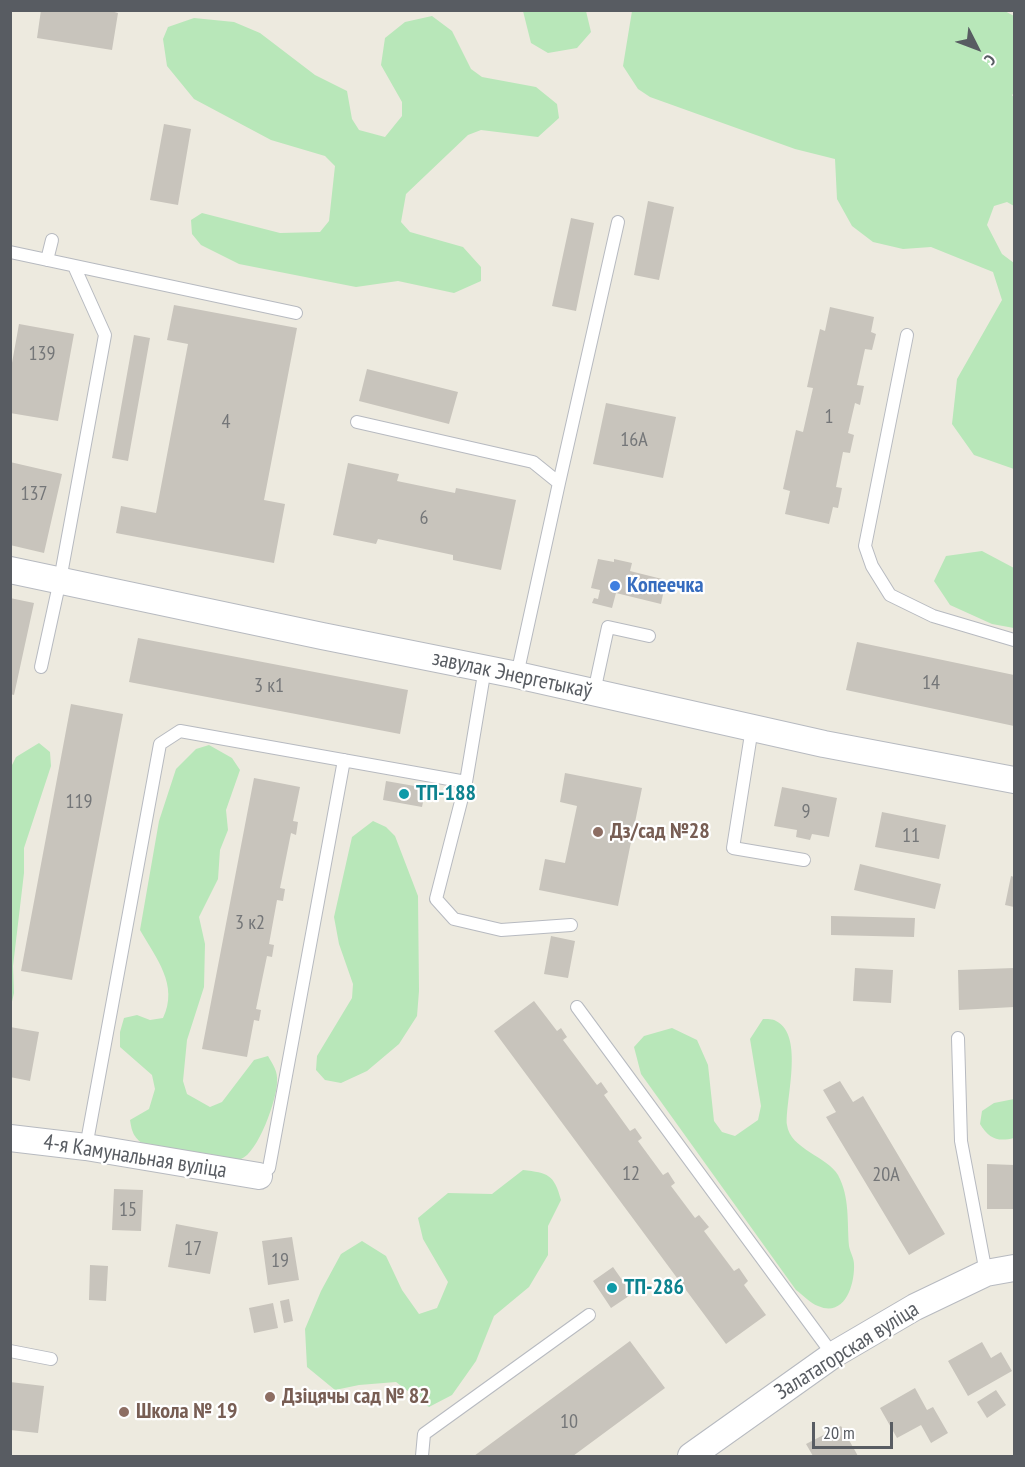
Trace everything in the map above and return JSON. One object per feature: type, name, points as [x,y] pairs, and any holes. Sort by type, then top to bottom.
[{"type":"street","name":"завулак Энергетыкаў","points":[[10,570],[310,634],[485,668],[752,728],[1014,780]]},
{"type":"street","name":"4-я Камунальная вуліца","points":[[10,1138],[86,1147],[259,1176]]},
{"type":"street","name":"Залатагорская вуліца","points":[[691,1456],[833,1355],[915,1307],[986,1273],[1014,1268]]},
{"type":"lane","points":[[517,675],[618,222]]},
{"type":"lane","points":[[47,260],[52,240]]},
{"type":"lane","points":[[10,252],[296,313]]},
{"type":"lane","points":[[41,667],[60,580],[105,335],[74,266]]},
{"type":"lane","points":[[907,335],[865,546],[868,556],[890,595],[933,616],[1014,640]]},
{"type":"lane","points":[[357,422],[533,462],[559,483]]},
{"type":"lane","points":[[594,692],[608,627],[649,636]]},
{"type":"lane","points":[[485,668],[466,782],[436,899],[454,919],[501,930],[571,925]]},
{"type":"lane","points":[[752,728],[733,848],[804,860]]},
{"type":"lane","points":[[86,1147],[160,744],[180,731],[466,782]]},
{"type":"lane","points":[[259,1176],[269,1168],[344,760]]},
{"type":"lane","points":[[577,1007],[833,1355]]},
{"type":"lane","points":[[958,1038],[962,1141],[986,1273]]},
{"type":"lane","points":[[422,1456],[424,1434],[589,1315]]},
{"type":"lane","points":[[10,1351],[51,1359]]},
{"type":"green space","points":[[1003,10],[1014,16],[1014,93],[1012,95],[1014,98],[1014,206],[1007,202],[994,206],[987,225],[1002,254],[1014,263],[1014,469],[974,455],[952,424],[957,379],[1002,300],[993,272],[931,247],[903,249],[873,242],[852,226],[837,199],[835,159],[795,149],[650,97],[638,89],[623,66],[632,11]]},
{"type":"green space","points":[[523,11],[586,11],[591,32],[577,48],[548,53],[531,43]]},
{"type":"green space","points":[[432,16],[452,31],[471,69],[482,77],[536,87],[557,104],[559,118],[538,137],[481,130],[468,135],[406,194],[401,222],[410,232],[463,247],[481,267],[481,281],[454,293],[398,281],[356,287],[239,264],[201,245],[192,234],[191,220],[202,213],[280,233],[320,232],[329,221],[335,166],[325,156],[271,140],[194,99],[167,66],[163,39],[168,27],[194,18],[234,22],[260,33],[315,75],[347,91],[352,119],[359,130],[385,137],[402,116],[402,102],[381,65],[385,38],[405,22]]},
{"type":"green space","points":[[982,551],[1014,568],[1014,628],[992,624],[950,605],[934,581],[946,556]]},
{"type":"green space","points":[[39,743],[50,752],[51,766],[24,848],[24,873],[13,966],[14,993],[11,1006],[11,767],[16,757]]},
{"type":"green space","points":[[209,745],[232,758],[240,770],[226,810],[228,830],[220,850],[218,879],[199,917],[205,944],[204,987],[187,1040],[183,1081],[187,1094],[210,1107],[222,1102],[254,1060],[268,1056],[275,1068],[277,1078],[274,1100],[260,1136],[247,1155],[235,1160],[163,1151],[146,1146],[136,1138],[130,1120],[149,1109],[155,1089],[152,1075],[120,1047],[120,1032],[124,1018],[137,1015],[150,1020],[163,1018],[167,1006],[168,994],[164,972],[140,930],[159,821],[176,769],[196,749]]},
{"type":"green space","points":[[373,821],[386,827],[395,836],[418,896],[417,1016],[399,1044],[367,1071],[341,1083],[325,1080],[316,1070],[317,1056],[352,998],[353,984],[339,944],[334,917],[352,837]]},
{"type":"green space","points":[[763,1019],[776,1021],[785,1029],[790,1040],[792,1069],[787,1125],[790,1133],[802,1147],[833,1169],[842,1183],[854,1272],[846,1297],[835,1307],[818,1306],[796,1290],[641,1074],[634,1047],[644,1036],[672,1028],[697,1040],[708,1065],[714,1121],[722,1132],[735,1136],[758,1120],[761,1106],[750,1039]]},
{"type":"green space","points":[[1014,1099],[1014,1138],[1003,1140],[990,1136],[980,1124],[982,1111],[994,1103]]},
{"type":"green space","points":[[523,1170],[549,1176],[556,1185],[561,1200],[548,1226],[548,1255],[529,1287],[494,1316],[476,1361],[452,1395],[429,1407],[396,1382],[359,1385],[335,1390],[307,1367],[305,1329],[321,1291],[341,1254],[362,1241],[386,1256],[402,1290],[419,1314],[437,1308],[448,1282],[423,1239],[418,1218],[448,1193],[492,1194]]},
{"type":"building","points":[[41,10],[107,10],[118,13],[112,50],[37,38]]},
{"type":"building","points":[[164,124],[191,129],[178,205],[150,200]]},
{"type":"building","points":[[648,201],[674,207],[659,280],[634,275]]},
{"type":"building","points":[[571,218],[594,223],[576,311],[552,306]]},
{"type":"building","points":[[174,305],[297,328],[264,500],[285,504],[274,563],[116,533],[121,506],[156,513],[188,344],[167,340]]},
{"type":"building","points":[[830,307],[874,317],[871,332],[876,334],[872,350],[865,349],[857,385],[864,386],[860,405],[855,403],[848,433],[854,435],[850,453],[843,452],[836,487],[842,488],[838,508],[833,507],[829,524],[785,514],[790,491],[783,489],[796,430],[803,432],[813,388],[807,387],[820,329],[825,331]]},
{"type":"building","points":[[19,324],[74,334],[58,421],[10,413],[10,374]]},
{"type":"building","points":[[134,335],[150,338],[128,461],[112,458]]},
{"type":"building","points":[[367,369],[458,392],[449,424],[359,401]]},
{"type":"building","points":[[606,403],[676,417],[663,478],[593,464]]},
{"type":"building","points":[[10,462],[62,474],[44,553],[10,545]]},
{"type":"building","points":[[348,463],[399,474],[397,481],[455,493],[456,488],[516,500],[501,570],[453,560],[453,555],[378,539],[376,544],[333,535]]},
{"type":"building","points":[[598,559],[614,562],[614,559],[632,563],[630,571],[666,580],[661,604],[616,593],[612,608],[592,603],[594,598],[598,599],[600,590],[591,588]]},
{"type":"building","points":[[10,598],[34,603],[14,695],[10,694]]},
{"type":"building","points":[[138,638],[408,690],[400,734],[129,682]]},
{"type":"building","points":[[857,642],[1014,675],[1014,726],[846,690]]},
{"type":"building","points":[[71,704],[123,714],[72,980],[21,971]]},
{"type":"building","points":[[565,773],[642,788],[618,906],[539,890],[545,859],[565,863],[577,806],[560,802]]},
{"type":"building","points":[[254,778],[300,787],[293,821],[298,822],[296,835],[291,833],[280,888],[285,889],[283,901],[277,900],[269,944],[274,945],[272,957],[267,956],[256,1009],[261,1010],[259,1021],[254,1020],[247,1057],[202,1049]]},
{"type":"building","name":"ТП-188","points":[[386,781],[426,788],[422,807],[383,800]]},
{"type":"building","points":[[782,787],[837,798],[829,837],[812,834],[810,840],[796,837],[797,830],[774,826]]},
{"type":"building","points":[[882,812],[946,825],[939,859],[875,847]]},
{"type":"building","points":[[860,864],[941,884],[935,909],[854,890]]},
{"type":"building","points":[[1011,876],[1014,877],[1014,907],[1005,905]]},
{"type":"building","points":[[831,916],[915,918],[914,937],[831,935]]},
{"type":"building","points":[[551,936],[575,941],[568,978],[544,974]]},
{"type":"building","points":[[855,968],[893,970],[891,1003],[853,1001]]},
{"type":"building","points":[[1014,968],[1014,1007],[959,1010],[958,970]]},
{"type":"building","points":[[534,1001],[557,1031],[561,1028],[567,1037],[563,1040],[597,1085],[601,1082],[608,1092],[604,1095],[630,1131],[635,1128],[642,1138],[638,1141],[663,1175],[668,1172],[675,1183],[671,1186],[695,1218],[699,1215],[709,1227],[704,1231],[734,1271],[739,1268],[748,1281],[744,1285],[766,1315],[726,1344],[494,1031]]},
{"type":"building","points":[[10,1027],[39,1032],[30,1081],[10,1077]]},
{"type":"building","points":[[840,1081],[853,1102],[863,1096],[945,1234],[909,1255],[826,1117],[836,1112],[823,1090]]},
{"type":"building","points":[[987,1164],[1014,1165],[1014,1209],[987,1209]]},
{"type":"building","points":[[114,1189],[143,1190],[141,1231],[112,1230]]},
{"type":"building","points":[[176,1224],[218,1232],[210,1274],[168,1267]]},
{"type":"building","points":[[292,1237],[299,1280],[268,1285],[262,1241]]},
{"type":"building","points":[[90,1265],[108,1266],[106,1301],[89,1300]]},
{"type":"building","name":"ТП-286","points":[[613,1267],[632,1294],[611,1308],[593,1281]]},
{"type":"building","points":[[289,1299],[293,1321],[284,1323],[280,1301]]},
{"type":"building","points":[[273,1303],[278,1328],[254,1333],[249,1308]]},
{"type":"building","points":[[630,1341],[665,1388],[573,1456],[474,1456]]},
{"type":"building","points":[[982,1342],[991,1358],[1001,1352],[1012,1371],[968,1396],[948,1361]]},
{"type":"building","points":[[10,1382],[44,1386],[38,1433],[10,1430]]},
{"type":"building","points":[[915,1388],[927,1410],[933,1407],[948,1433],[931,1443],[921,1425],[897,1438],[880,1408]]},
{"type":"building","points":[[996,1390],[1006,1405],[987,1418],[977,1402]]},
{"type":"building","points":[[841,1426],[858,1456],[813,1456],[806,1444]]},
{"type":"place","name":"Копеечка","points":[[615,586]]},
{"type":"place","name":"ТП-188","points":[[404,794]]},
{"type":"place","name":"Дз/сад №28","points":[[598,832]]},
{"type":"place","name":"ТП-286","points":[[612,1288]]},
{"type":"place","name":"Дзіцячы сад № 82","points":[[270,1397]]},
{"type":"place","name":"Школа № 19","points":[[124,1412]]}]
